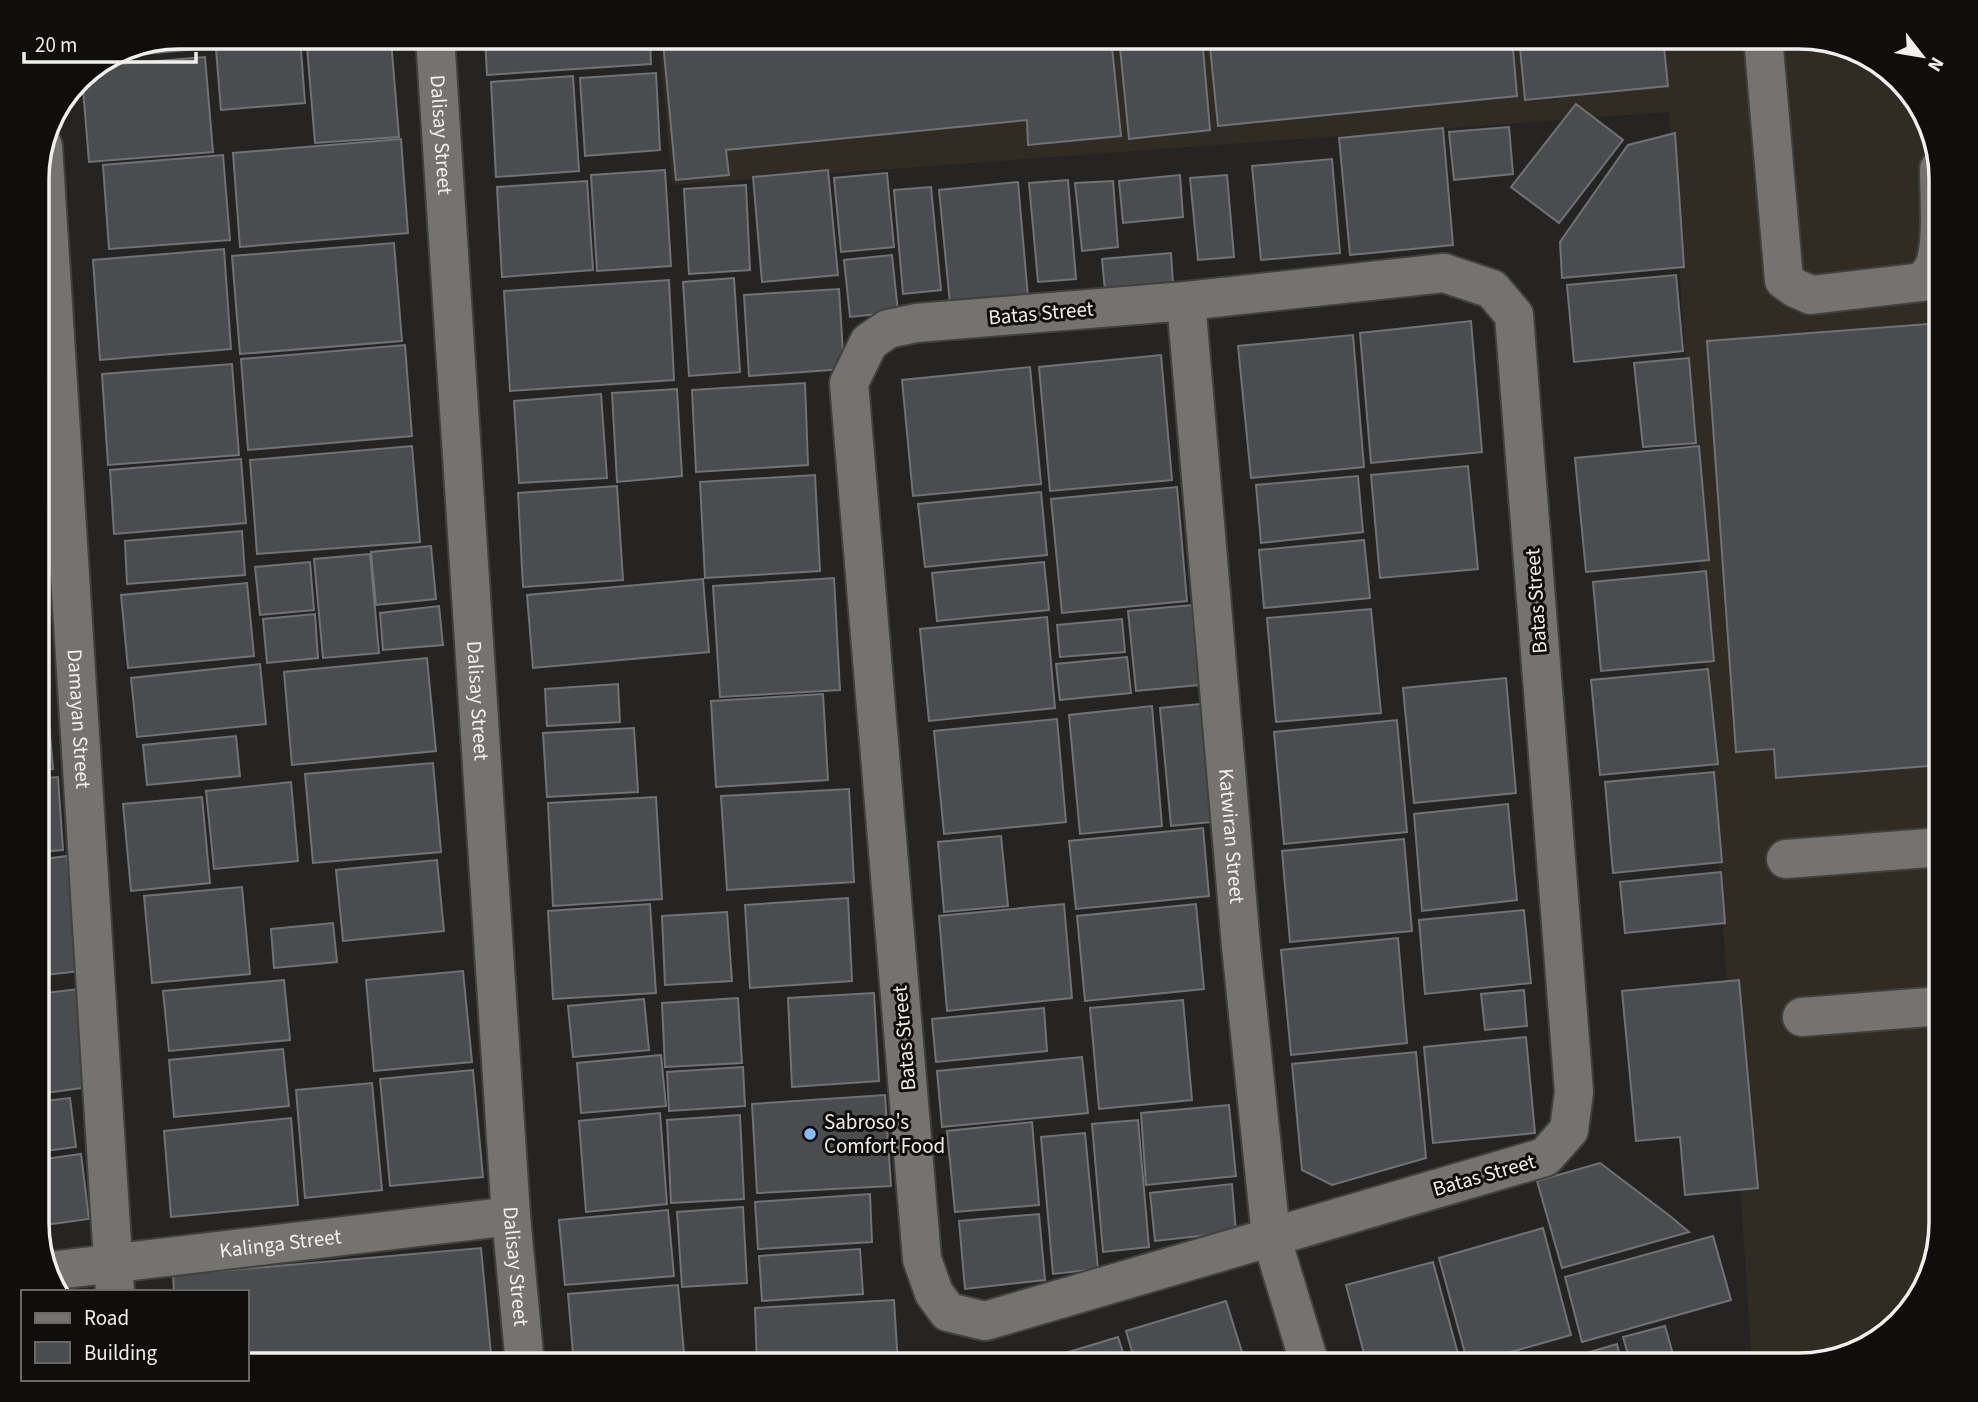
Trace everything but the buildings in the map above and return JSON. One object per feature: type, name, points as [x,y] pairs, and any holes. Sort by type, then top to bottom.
[{"type":"street","name":"Dalisay Street","points":[[436,49],[511,1216],[524,1353]]},
{"type":"street","points":[[1764,49],[1784,281],[1811,295],[1922,282],[1929,274]]},
{"type":"street","name":"Damayan Street","points":[[49,227],[114,1277]]},
{"type":"street","name":"Batas Street","points":[[1444,273],[1492,289],[1514,315],[1574,1092],[1569,1130],[1545,1157],[1271,1236],[985,1321],[948,1312],[934,1293],[922,1259],[849,383],[869,342],[888,329],[916,323],[1186,300],[1444,273]]},
{"type":"street","name":"Katwiran Street","points":[[1186,300],[1241,946],[1271,1236],[1306,1353]]},
{"type":"street","points":[[1786,859],[1929,849]]},
{"type":"street","points":[[1802,1017],[1929,1007]]},
{"type":"street","name":"Kalinga Street","points":[[59,1272],[114,1277],[511,1216]]},
{"type":"shaded area","points":[[660,49],[1799,49],[1832,53],[1849,59],[1885,81],[1887,91],[1897,93],[1919,129],[1925,146],[1929,179],[1928,1240],[1916,1280],[1891,1315],[1856,1340],[1807,1353],[1751,1353],[1669,112],[672,185]]},
{"type":"place","name":"Sabroso's Comfort Food","points":[[810,1134]]}]
